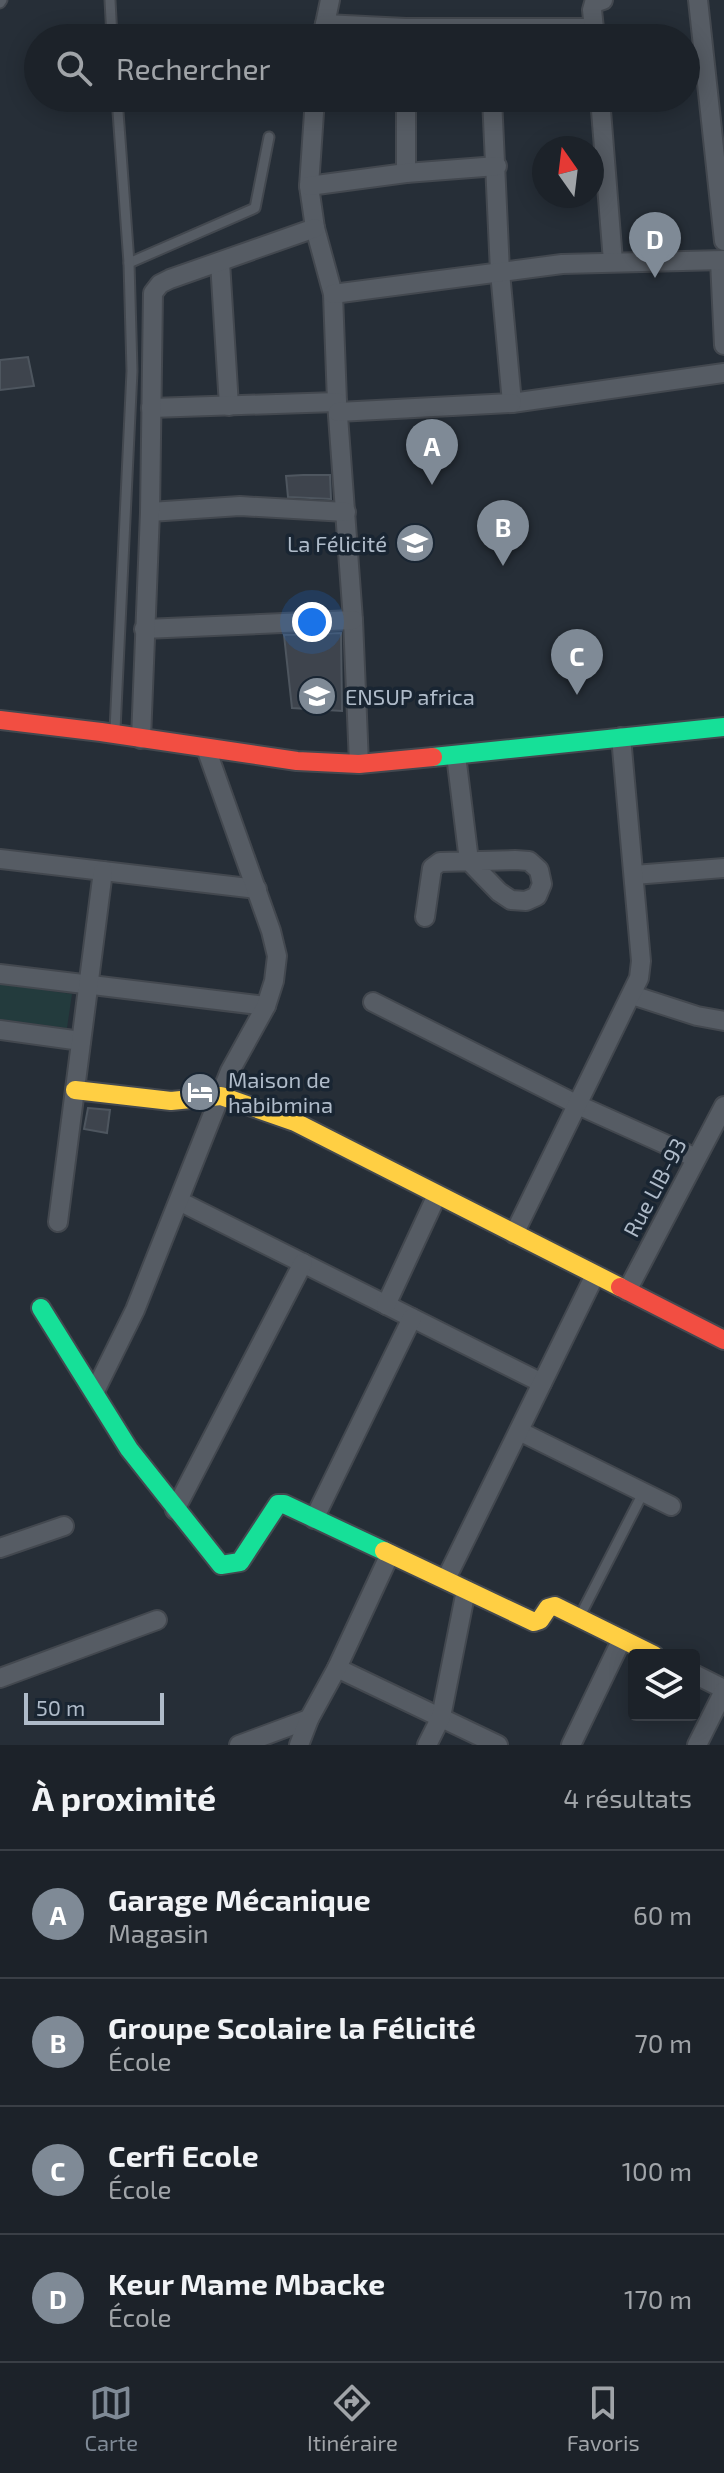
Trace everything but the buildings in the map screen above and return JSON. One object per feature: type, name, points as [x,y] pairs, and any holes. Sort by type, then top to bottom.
[{"type":"street","points":[[325,24],[330,0]]},
{"type":"street","points":[[594,24],[594,3],[603,0]]},
{"type":"street","points":[[698,0],[724,241]]},
{"type":"street","points":[[314,112],[309,186],[315,228],[333,294],[359,764]]},
{"type":"street","points":[[406,112],[406,173]]},
{"type":"street","points":[[493,112],[500,272],[512,403]]},
{"type":"street","points":[[601,112],[613,261]]},
{"type":"street","points":[[309,186],[406,173],[497,166]]},
{"type":"street","points":[[141,739],[150,512],[153,293],[160,284],[315,228]]},
{"type":"street","points":[[333,294],[562,264],[722,261],[724,345]]},
{"type":"street","points":[[220,262],[229,406]]},
{"type":"street","points":[[151,408],[512,403],[724,373]]},
{"type":"street","points":[[150,512],[240,506],[346,512]]},
{"type":"street","points":[[144,629],[353,620]]},
{"type":"street","points":[[0,720],[115,734],[207,751],[310,763],[359,764],[724,727]]},
{"type":"street","points":[[514,1234],[639,978],[641,961],[621,737]]},
{"type":"street","points":[[95,1391],[135,1310],[221,1096],[244,1042],[266,1006],[274,981],[277,956],[271,931],[207,751]]},
{"type":"street","points":[[425,917],[432,868],[440,862],[469,861],[456,755]]},
{"type":"street","points":[[0,859],[257,889]]},
{"type":"street","points":[[634,875],[724,868]]},
{"type":"street","points":[[58,1222],[103,871]]},
{"type":"street","points":[[0,974],[266,1006]]},
{"type":"street","points":[[632,995],[697,1016],[724,1021]]},
{"type":"street","points":[[373,1002],[578,1105],[696,1158]]},
{"type":"street","points":[[0,1030],[81,1041]]},
{"type":"street","points":[[75,1090],[171,1101],[221,1096],[295,1122],[724,1340]]},
{"type":"street","name":"Rue LIB-93","points":[[627,1291],[724,1106]]},
{"type":"street","points":[[386,1305],[437,1195]]},
{"type":"street","points":[[179,1201],[542,1383]]},
{"type":"street","points":[[175,1510],[303,1263]]},
{"type":"street","points":[[446,1579],[595,1275]]},
{"type":"street","points":[[41,1308],[129,1449],[221,1565],[240,1562],[273,1508],[284,1504],[534,1622],[540,1620],[551,1606],[642,1649]]},
{"type":"street","points":[[314,1519],[412,1318]]},
{"type":"street","points":[[519,1431],[671,1506]]},
{"type":"street","points":[[1,1544],[64,1526]]},
{"type":"street","points":[[304,1743],[309,1719],[337,1668],[390,1554]]},
{"type":"street","points":[[427,1745],[441,1717],[466,1590]]},
{"type":"street","points":[[0,1678],[157,1620]]},
{"type":"street","points":[[571,1745],[622,1639]]},
{"type":"street","points":[[337,1668],[498,1745]]},
{"type":"street","points":[[697,1745],[724,1690],[700,1677]]},
{"type":"street","points":[[239,1745],[309,1719]]},
{"type":"lane","points":[[110,0],[111,24]]},
{"type":"lane","points":[[115,734],[132,371],[129,263],[118,112]]},
{"type":"lane","points":[[129,263],[255,208],[269,137]]},
{"type":"lane","points":[[579,1618],[643,1493]]},
{"type":"green space","points":[[0,984],[72,994],[67,1028],[0,1019]]},
{"type":"traffic: fast","points":[[433,757],[724,727]]},
{"type":"traffic: fast","points":[[41,1308],[129,1449],[221,1565],[240,1562],[278,1504],[284,1504],[384,1551]]},
{"type":"traffic: slow","points":[[75,1090],[171,1101],[221,1096],[295,1122],[620,1287]]},
{"type":"traffic: slow","points":[[384,1551],[534,1622],[540,1620],[548,1608],[555,1606],[642,1649]]},
{"type":"traffic: jam","points":[[0,720],[297,761],[359,764],[433,757]]},
{"type":"traffic: jam","points":[[620,1287],[724,1340]]},
{"type":"place","name":"Keur Mame Mbacke","points":[[655,278]]},
{"type":"place","name":"Garage Mécanique","points":[[432,485]]},
{"type":"place","name":"La Félicité","points":[[415,543]]},
{"type":"place","name":"Groupe Scolaire la Félicité","points":[[503,566]]},
{"type":"place","name":"Cerfi Ecole","points":[[577,695]]},
{"type":"place","name":"ENSUP africa","points":[[317,696]]},
{"type":"place","name":"Maison de habibmina","points":[[200,1092]]}]
